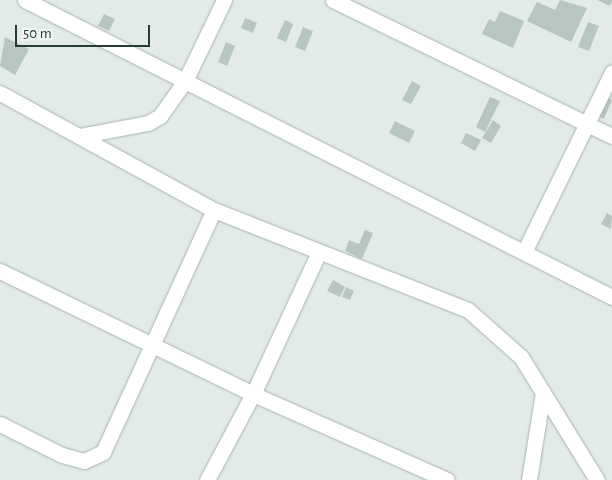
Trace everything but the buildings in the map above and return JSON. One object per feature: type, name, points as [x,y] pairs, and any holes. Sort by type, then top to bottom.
[{"type":"street","points":[[26,0],[612,297]]},
{"type":"street","points":[[79,136],[148,123],[160,116],[185,80],[224,0]]},
{"type":"street","points":[[333,0],[612,136]]},
{"type":"street","points":[[524,252],[612,72]]},
{"type":"street","points":[[0,92],[214,210],[318,254],[468,310],[521,357],[597,480]]},
{"type":"street","points":[[0,424],[62,456],[84,462],[103,452],[156,344],[214,210]]},
{"type":"street","points":[[206,480],[254,394],[318,254]]},
{"type":"street","points":[[0,271],[156,344],[254,394],[447,480]]},
{"type":"street","points":[[529,480],[543,392]]}]
